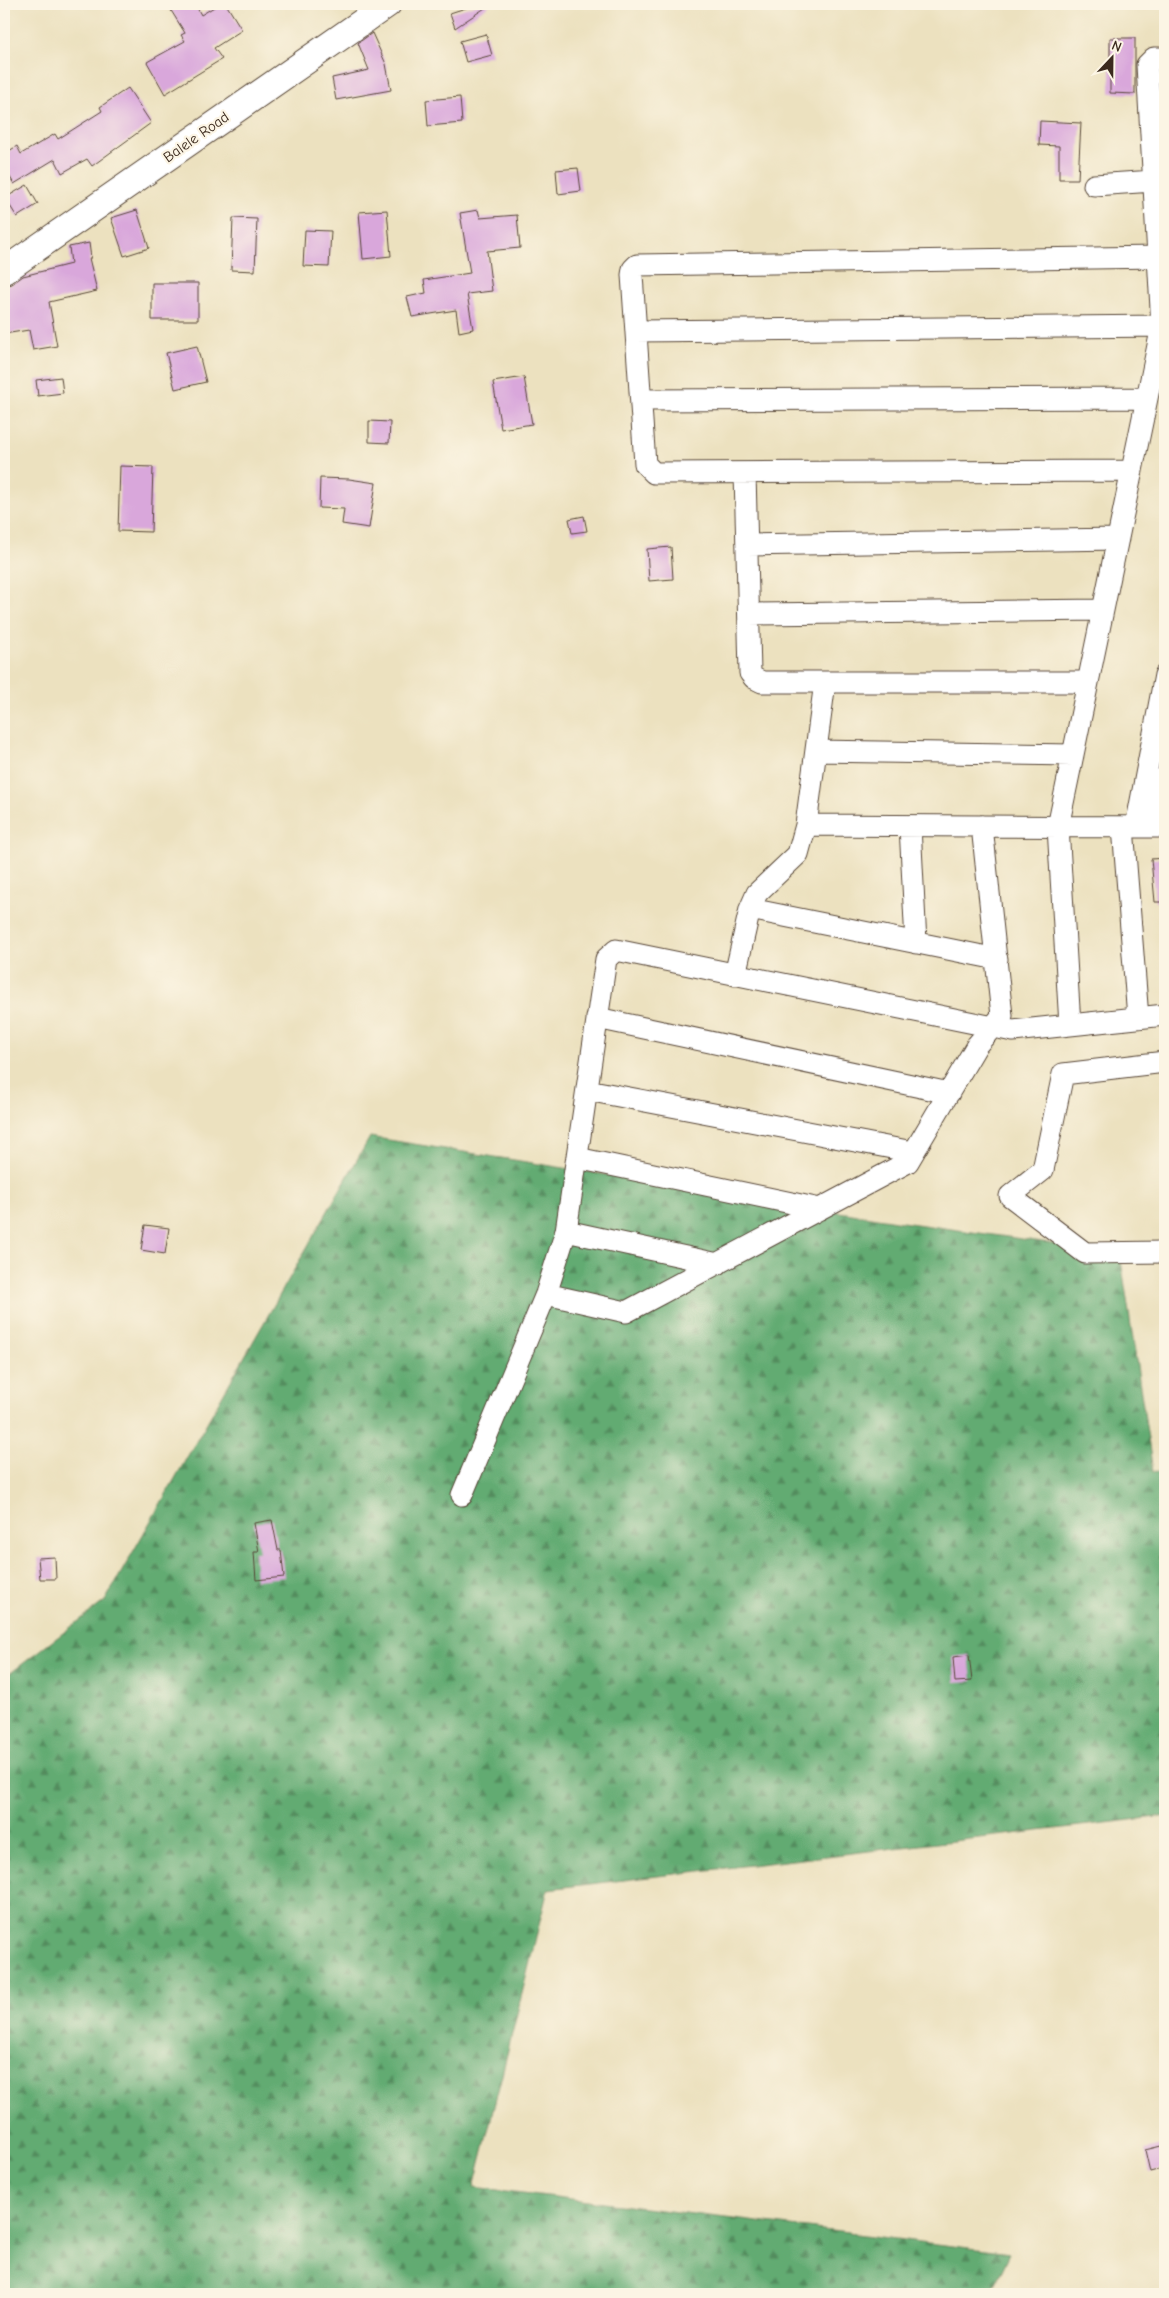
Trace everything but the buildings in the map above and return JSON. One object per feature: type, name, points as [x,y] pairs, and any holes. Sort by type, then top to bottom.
[{"type":"street","name":"Balele Road","points":[[4,271],[388,4]]},
{"type":"street","points":[[1070,1026],[1058,827],[1147,398],[1164,326],[1158,257],[1147,65],[1154,58],[1165,58]]},
{"type":"street","points":[[1094,185],[1154,181]]},
{"type":"street","points":[[1132,471],[654,473],[645,464],[632,276],[633,268],[638,265],[1158,257]]},
{"type":"street","points":[[636,332],[1164,326]]},
{"type":"street","points":[[641,400],[1147,398]]},
{"type":"street","points":[[745,473],[750,673],[754,678],[762,682],[1088,682]]},
{"type":"street","points":[[747,545],[1118,538]]},
{"type":"street","points":[[749,614],[1103,610]]},
{"type":"street","points":[[1138,1018],[1145,827],[1165,675]]},
{"type":"street","points":[[735,975],[750,909],[757,893],[798,854],[806,825],[825,682]]},
{"type":"street","points":[[816,751],[1073,755]]},
{"type":"street","points":[[1145,827],[1165,777]]},
{"type":"street","points":[[806,825],[1145,827]]},
{"type":"street","points":[[910,826],[916,943]]},
{"type":"street","points":[[546,1294],[626,1312],[908,1162],[977,1045],[1002,1016],[982,826]]},
{"type":"street","points":[[750,909],[997,959]]},
{"type":"street","points":[[462,1495],[546,1294],[566,1231],[606,959],[616,950],[1013,1031],[1165,1015]]},
{"type":"street","points":[[597,1018],[949,1093]]},
{"type":"street","points":[[1165,1062],[1063,1074],[1042,1170],[1010,1196],[1085,1253],[1165,1252]]},
{"type":"street","points":[[587,1090],[913,1152]]},
{"type":"street","points":[[577,1158],[820,1209]]},
{"type":"street","points":[[566,1231],[718,1264]]},
{"type":"green space","points":[[370,1137],[902,1222],[1120,1253],[1153,1472],[1165,1473],[1165,1816],[548,1889],[474,2187],[1010,2253],[991,2294],[4,2294],[4,1678],[105,1601]]}]
